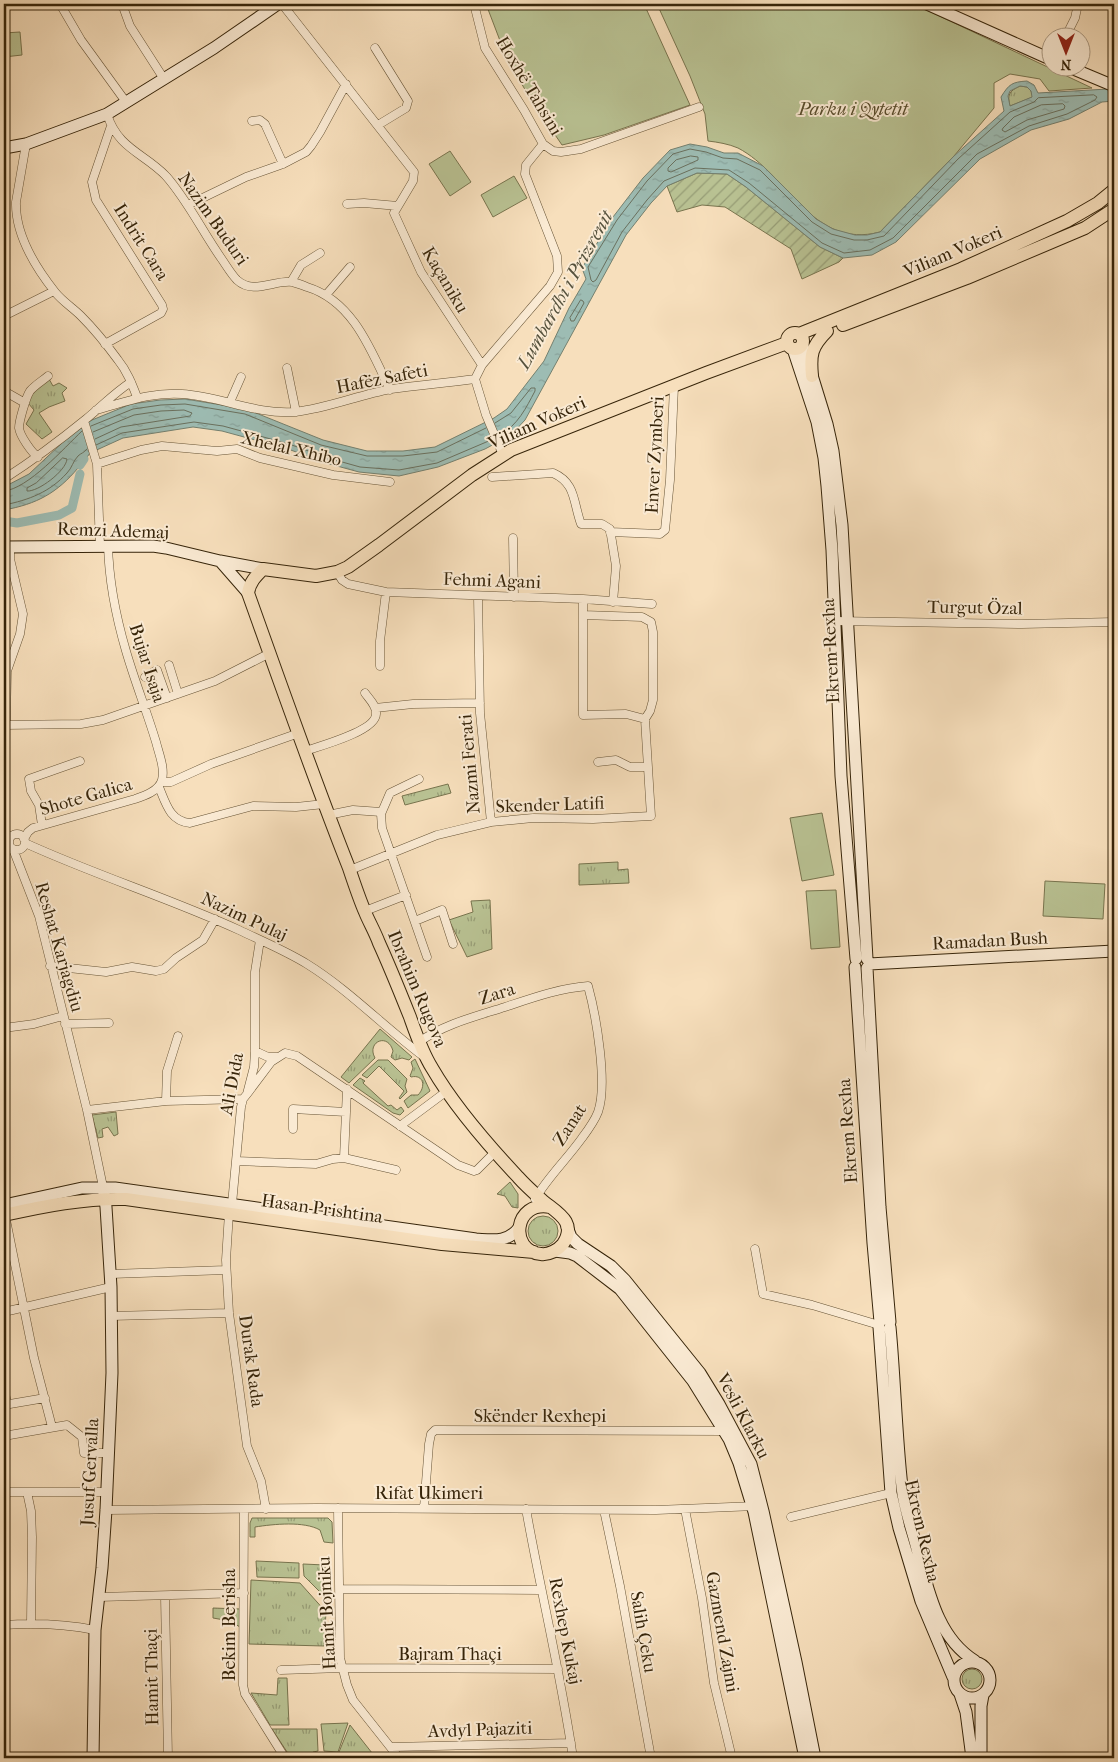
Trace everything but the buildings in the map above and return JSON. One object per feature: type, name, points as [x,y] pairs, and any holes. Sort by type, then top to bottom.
[{"type":"main road","name":"Viliam Vokeri","points":[[797,342],[1066,221],[1098,203],[1114,190]]},
{"type":"main road","name":"Viliam Vokeri","points":[[264,569],[316,576],[337,572],[348,567],[379,545],[501,451],[532,441],[674,386],[827,332],[967,278],[1076,232],[1114,209]]},
{"type":"main road","points":[[812,376],[813,348],[827,332]]},
{"type":"main road","points":[[248,593],[253,580],[264,569]]},
{"type":"main road","name":"Ibrahim Rugova","points":[[248,593],[364,912],[378,940],[427,1059],[448,1091],[495,1152],[550,1207]]},
{"type":"main road","points":[[4,1209],[55,1204],[104,1193]]},
{"type":"main road","name":"Hasan Prishtina","points":[[104,1193],[126,1199],[231,1208],[442,1244],[534,1252]]},
{"type":"main road","points":[[540,1206],[550,1207],[562,1214],[567,1227],[565,1241],[555,1251],[541,1254],[534,1252],[522,1242],[519,1228],[521,1220],[530,1210],[540,1206]]},
{"type":"street","points":[[60,4],[82,40],[126,102]]},
{"type":"street","points":[[122,4],[130,26],[164,79]]},
{"type":"street","points":[[4,148],[26,144],[107,114],[214,48],[278,4]]},
{"type":"street","points":[[282,4],[414,172],[413,181],[398,206],[364,203],[347,204]]},
{"type":"street","name":"Hoxhë Tahsini","points":[[474,4],[485,48],[543,144],[553,151],[561,152],[580,149],[699,107]]},
{"type":"street","points":[[927,4],[1040,55]]},
{"type":"street","points":[[1070,28],[1075,18],[1078,4]]},
{"type":"street","points":[[375,48],[408,101],[406,108],[378,125]]},
{"type":"street","points":[[1090,75],[1112,84]]},
{"type":"street","points":[[188,205],[246,177],[283,164],[306,152],[346,84]]},
{"type":"street","name":"Nazim Buduri","points":[[107,114],[111,126],[127,146],[165,175],[188,205],[207,238],[238,281],[255,287],[292,282],[312,288],[326,295],[345,310],[365,339],[390,390]]},
{"type":"street","points":[[252,121],[260,120],[265,124],[283,164]]},
{"type":"street","name":"Indrit Cara","points":[[105,344],[161,313],[163,309],[96,200],[92,182],[111,126]]},
{"type":"street","points":[[26,144],[21,179],[17,192],[16,210],[24,240],[34,260],[54,291],[82,317],[120,361],[137,397]]},
{"type":"street","points":[[501,451],[486,415],[475,379],[482,365],[550,286],[558,272],[557,256],[525,174],[526,165],[543,144]]},
{"type":"street","name":"Kaçaniku","points":[[398,206],[394,213],[420,272],[482,365]]},
{"type":"street","points":[[292,282],[301,265],[320,253]]},
{"type":"street","points":[[326,295],[350,267]]},
{"type":"street","points":[[4,316],[54,291]]},
{"type":"street","name":"Ekrem Rexha","points":[[797,342],[812,376],[826,424],[834,460],[842,525],[863,964],[873,1243],[902,1488],[925,1581],[937,1616],[961,1652],[981,1663],[989,1672],[990,1685],[983,1695],[981,1706],[981,1758]]},
{"type":"street","name":"Ekrem Rexha","points":[[797,342],[824,458],[830,524],[841,776],[863,964]]},
{"type":"street","points":[[287,368],[296,412]]},
{"type":"street","points":[[38,457],[30,449],[19,430],[25,403],[31,389],[48,376]]},
{"type":"street","points":[[230,402],[242,377]]},
{"type":"street","name":"Hafëz Safeti","points":[[96,410],[150,394],[183,394],[230,402],[258,410],[296,412],[390,390],[475,379]]},
{"type":"street","points":[[4,479],[38,457],[52,444],[85,424],[96,410],[131,382]]},
{"type":"street","name":"Enver Zymberi","points":[[492,477],[553,473],[562,477],[570,485],[581,524],[602,524],[610,529],[610,532],[660,534],[665,530],[670,480],[674,386]]},
{"type":"street","points":[[4,391],[25,403]]},
{"type":"street","points":[[85,424],[97,461],[104,545]]},
{"type":"street","name":"Xhelal Xhibo","points":[[97,461],[162,446],[217,451],[236,449],[260,458],[333,475],[390,482]]},
{"type":"street","points":[[610,532],[616,566],[613,602]]},
{"type":"street","points":[[514,538],[514,597]]},
{"type":"street","name":"Remzi Ademaj","points":[[7,547],[104,545],[166,548],[220,561]]},
{"type":"street","name":"Bujar Isaja","points":[[104,545],[117,617],[126,652],[145,705],[162,766],[160,784]]},
{"type":"street","points":[[7,547],[23,614],[20,634],[7,671],[5,725],[82,724],[103,720],[215,681],[270,652]]},
{"type":"street","name":"Viliam Vokeri","points":[[220,561],[264,569]]},
{"type":"street","name":"Ibrahim Rugova","points":[[220,561],[248,593]]},
{"type":"street","name":"Fehmi Agani","points":[[337,572],[342,580],[348,584],[386,592],[583,599],[652,604]]},
{"type":"street","points":[[380,666],[380,641],[386,592]]},
{"type":"street","name":"Nazmi Ferati","points":[[478,596],[480,703],[490,822]]},
{"type":"street","points":[[583,599],[583,615],[583,715],[626,714],[644,719],[650,711],[653,700],[653,632],[651,622],[642,617],[583,615]]},
{"type":"street","name":"Turgut Özal","points":[[835,621],[1022,624],[1114,622]]},
{"type":"street","points":[[169,664],[178,694]]},
{"type":"street","points":[[145,677],[157,670],[167,698]]},
{"type":"street","points":[[305,751],[365,729],[375,720],[377,713],[365,693]]},
{"type":"street","name":"Nazmi Ferati","points":[[375,708],[414,704],[480,703]]},
{"type":"street","name":"Skender Latifi","points":[[350,870],[436,835],[490,822],[533,818],[651,816],[644,719]]},
{"type":"street","name":"Shote Galica","points":[[24,841],[28,832],[42,824],[94,812],[135,799],[147,794],[160,784],[171,782],[212,764],[299,733]]},
{"type":"street","points":[[598,762],[616,760],[630,767],[648,767]]},
{"type":"street","points":[[42,824],[39,805],[31,791],[29,779],[80,762]]},
{"type":"street","points":[[419,779],[390,793],[381,812],[382,828],[427,957]]},
{"type":"street","points":[[160,784],[174,817],[181,822],[190,824],[253,806],[381,812]]},
{"type":"street","points":[[16,835],[20,836],[24,841],[21,849],[13,849],[7,838],[16,835]]},
{"type":"street","name":"Nazim Pulaj","points":[[24,841],[54,856],[215,919],[307,964],[427,1059]]},
{"type":"street","name":"Reshat Karjagdiu","points":[[13,849],[39,916],[87,1110],[104,1193]]},
{"type":"street","points":[[364,912],[406,895]]},
{"type":"street","points":[[414,921],[442,910],[453,944]]},
{"type":"street","points":[[50,966],[106,972],[132,968],[156,971],[164,969],[176,958],[203,940],[215,919]]},
{"type":"street","name":"Ali Dida","points":[[231,1208],[245,1096],[254,1067],[255,972],[260,940]]},
{"type":"street","name":"Ramadan Bush","points":[[863,964],[1114,951]]},
{"type":"street","name":"Zara","points":[[419,1042],[432,1032],[485,1013],[542,995],[574,987],[588,986]]},
{"type":"street","name":"Zanat","points":[[530,1210],[537,1196],[582,1138],[598,1112],[602,1088],[599,1049],[595,1012],[588,986]]},
{"type":"street","points":[[4,1028],[34,1024],[63,1016]]},
{"type":"street","name":"Reshat Karjagdiu","points":[[65,1024],[109,1023]]},
{"type":"street","points":[[166,1101],[167,1071],[178,1036]]},
{"type":"street","points":[[255,1051],[268,1057],[278,1057]]},
{"type":"street","points":[[87,1110],[166,1101],[245,1096],[264,1070],[285,1053],[297,1056],[458,1165],[474,1171],[477,1170],[495,1152]]},
{"type":"street","points":[[344,1158],[347,1089]]},
{"type":"street","points":[[400,1126],[448,1091]]},
{"type":"street","points":[[293,1129],[293,1109],[346,1112]]},
{"type":"street","points":[[236,1161],[316,1164],[344,1158],[396,1170]]},
{"type":"street","name":"Hasan Prishtina","points":[[104,1193],[484,1239],[505,1239],[519,1228]]},
{"type":"street","name":"Jusuf Gervalla","points":[[92,1758],[95,1630],[106,1510],[112,1373],[111,1287],[104,1193]]},
{"type":"street","points":[[107,1219],[116,1204],[126,1199]]},
{"type":"street","name":"Durak Rada","points":[[231,1208],[226,1270],[229,1313],[247,1446],[261,1481],[266,1510]]},
{"type":"street","points":[[4,1209],[34,1358],[52,1427]]},
{"type":"street","name":"Vesli Klarku","points":[[567,1227],[571,1237],[578,1244],[611,1266],[625,1280],[700,1372],[720,1404],[750,1464],[807,1757]]},
{"type":"street","points":[[755,1249],[763,1294],[812,1305],[883,1325]]},
{"type":"street","name":"Vesli Klarku","points":[[555,1251],[578,1256],[620,1288],[693,1381],[724,1431],[757,1506]]},
{"type":"street","points":[[110,1274],[226,1270]]},
{"type":"street","points":[[4,1312],[111,1287]]},
{"type":"street","points":[[111,1316],[229,1313]]},
{"type":"street","name":"Ekrem Rexha","points":[[883,1325],[892,1493],[899,1528],[921,1601],[954,1677],[954,1686],[960,1694],[966,1712],[972,1758]]},
{"type":"street","points":[[4,1386],[6,1405],[45,1398]]},
{"type":"street","points":[[4,1436],[67,1426],[82,1437],[84,1453],[108,1453]]},
{"type":"street","name":"Skënder Rexhepi","points":[[424,1508],[429,1444],[431,1434],[435,1430],[724,1431]]},
{"type":"street","points":[[4,1492],[107,1492]]},
{"type":"street","points":[[27,1492],[32,1538],[31,1623]]},
{"type":"street","points":[[791,1517],[892,1493]]},
{"type":"street","name":"Rifat Ukimeri","points":[[106,1510],[424,1508],[684,1510],[757,1506]]},
{"type":"street","name":"Hamit Bojniku","points":[[338,1508],[340,1658],[342,1668],[353,1700],[399,1758]]},
{"type":"street","name":"Bekim Berisha","points":[[244,1510],[243,1685],[246,1694],[285,1758]]},
{"type":"street","name":"Rexhep Kukaj","points":[[526,1510],[558,1669],[573,1758]]},
{"type":"street","name":"Salih Çeku","points":[[604,1510],[620,1586],[651,1758]]},
{"type":"street","name":"Gazmend Zajmi","points":[[684,1510],[702,1598],[714,1683],[732,1758]]},
{"type":"street","points":[[340,1589],[541,1590]]},
{"type":"street","points":[[99,1597],[244,1593]]},
{"type":"street","name":"Hamit Thaçi","points":[[166,1596],[168,1758]]},
{"type":"street","points":[[4,1625],[31,1623],[66,1624],[95,1630]]},
{"type":"street","points":[[954,1677],[959,1666],[975,1661]]},
{"type":"street","name":"Bajram Thaçi","points":[[281,1670],[342,1668],[558,1669]]},
{"type":"street","points":[[960,1694],[972,1698],[983,1695]]},
{"type":"street","name":"Avdyl Pajaziti","points":[[391,1747],[571,1743]]},
{"type":"green space","points":[[486,4],[644,4],[690,105],[604,135],[562,145],[530,98],[507,59]]},
{"type":"green space","name":"Parku i Qytetit","points":[[657,4],[914,4],[1040,63],[1040,78],[1071,78],[1092,88],[1049,91],[1040,79],[1010,74],[994,83],[994,108],[954,156],[880,232],[856,235],[836,230],[818,220],[802,207],[756,160],[738,148],[708,141],[705,114]]},
{"type":"green space","points":[[20,32],[22,55],[4,57],[4,33]]},
{"type":"green space","points":[[1020,86],[1027,87],[1033,97],[1010,106],[1010,94]]},
{"type":"green space","points":[[450,151],[471,182],[450,196],[429,164]]},
{"type":"green space","points":[[697,173],[727,174],[746,187],[820,247],[843,258],[839,262],[802,279],[791,249],[725,207],[702,205],[677,212],[667,186]]},
{"type":"green space","points":[[514,176],[527,198],[493,217],[481,195]]},
{"type":"green space","points":[[49,379],[53,386],[59,383],[67,388],[62,393],[65,401],[39,413],[52,432],[42,439],[26,424],[34,410],[28,403],[36,389]]},
{"type":"green space","points":[[448,784],[451,793],[405,805],[402,796]]},
{"type":"green space","points":[[822,813],[834,875],[802,881],[790,818]]},
{"type":"green space","points":[[618,862],[618,870],[628,869],[629,883],[579,885],[579,864]]},
{"type":"green space","points":[[1045,881],[1105,884],[1103,919],[1043,916]]},
{"type":"green space","points":[[836,890],[840,947],[811,949],[806,891]]},
{"type":"green space","points":[[490,900],[492,949],[467,957],[449,920],[473,912],[471,901]]},
{"type":"green space","points":[[380,1029],[412,1057],[409,1060],[402,1058],[395,1060],[391,1057],[393,1051],[390,1045],[387,1042],[379,1041],[373,1047],[375,1058],[349,1083],[341,1077]]},
{"type":"green space","points":[[415,1059],[430,1091],[408,1108],[404,1101],[411,1095],[418,1095],[423,1085],[419,1077],[410,1076],[413,1068],[411,1062]]},
{"type":"green space","points":[[378,1060],[388,1060],[407,1079],[405,1086],[407,1092],[400,1099],[404,1091],[379,1066],[367,1078],[362,1075]]},
{"type":"green space","points":[[360,1078],[388,1106],[391,1105],[397,1110],[401,1107],[404,1111],[400,1115],[393,1113],[353,1085]]},
{"type":"green space","points":[[116,1112],[118,1134],[114,1136],[108,1127],[102,1129],[103,1137],[98,1138],[92,1115]]},
{"type":"green space","points":[[510,1182],[518,1194],[518,1208],[512,1207],[505,1196],[497,1194]]},
{"type":"green space","points":[[543,1216],[554,1220],[558,1231],[554,1242],[543,1246],[532,1242],[528,1231],[532,1220]]},
{"type":"green space","points":[[252,1518],[328,1518],[332,1522],[333,1543],[324,1542],[320,1530],[297,1524],[255,1527],[255,1537],[250,1537]]},
{"type":"green space","points":[[256,1561],[299,1563],[299,1578],[257,1577]]},
{"type":"green space","points":[[303,1564],[325,1565],[325,1590],[323,1595],[304,1576]]},
{"type":"green space","points":[[251,1580],[300,1583],[326,1612],[324,1646],[249,1644]]},
{"type":"green space","points":[[213,1608],[240,1609],[240,1627],[230,1621],[213,1618]]},
{"type":"green space","points":[[968,1669],[976,1669],[982,1675],[982,1683],[976,1689],[968,1689],[962,1683],[962,1675]]},
{"type":"green space","points":[[278,1678],[287,1678],[289,1725],[270,1725],[251,1693],[277,1695]]},
{"type":"green space","points":[[348,1723],[338,1752],[324,1751],[321,1724]]},
{"type":"green space","points":[[350,1725],[376,1758],[348,1758],[339,1752]]},
{"type":"green space","points":[[272,1729],[317,1729],[318,1751],[313,1752],[314,1755],[291,1758]]},
{"type":"water","points":[[1027,81],[1034,85],[1038,93],[1108,89],[1114,93],[1114,101],[1102,102],[1069,119],[1031,130],[980,159],[896,242],[872,255],[843,258],[820,247],[746,187],[727,174],[697,173],[667,186],[626,235],[525,420],[511,435],[485,449],[438,467],[399,476],[359,472],[326,463],[288,449],[222,431],[193,427],[123,438],[90,453],[85,460],[83,458],[78,464],[78,468],[70,477],[46,496],[27,504],[4,510],[4,487],[29,474],[79,427],[131,404],[185,399],[246,409],[323,440],[367,451],[403,451],[435,447],[494,418],[507,409],[544,361],[569,308],[586,279],[582,268],[613,217],[643,178],[670,150],[690,144],[724,153],[738,153],[763,166],[816,219],[833,229],[855,235],[867,235],[880,232],[954,156],[1004,111],[1001,97],[1011,84]],"holes":[[[1020,86],[1027,87],[1031,91],[1032,97],[1010,106],[1008,96],[1010,91]]]},
{"type":"waterway","points":[[80,465],[84,459]]},
{"type":"waterway","points":[[4,521],[17,523],[59,515],[72,508],[80,474]]},
{"type":"water label","name":"Lumbardhi i Prizrenit","points":[[565,290]]}]
